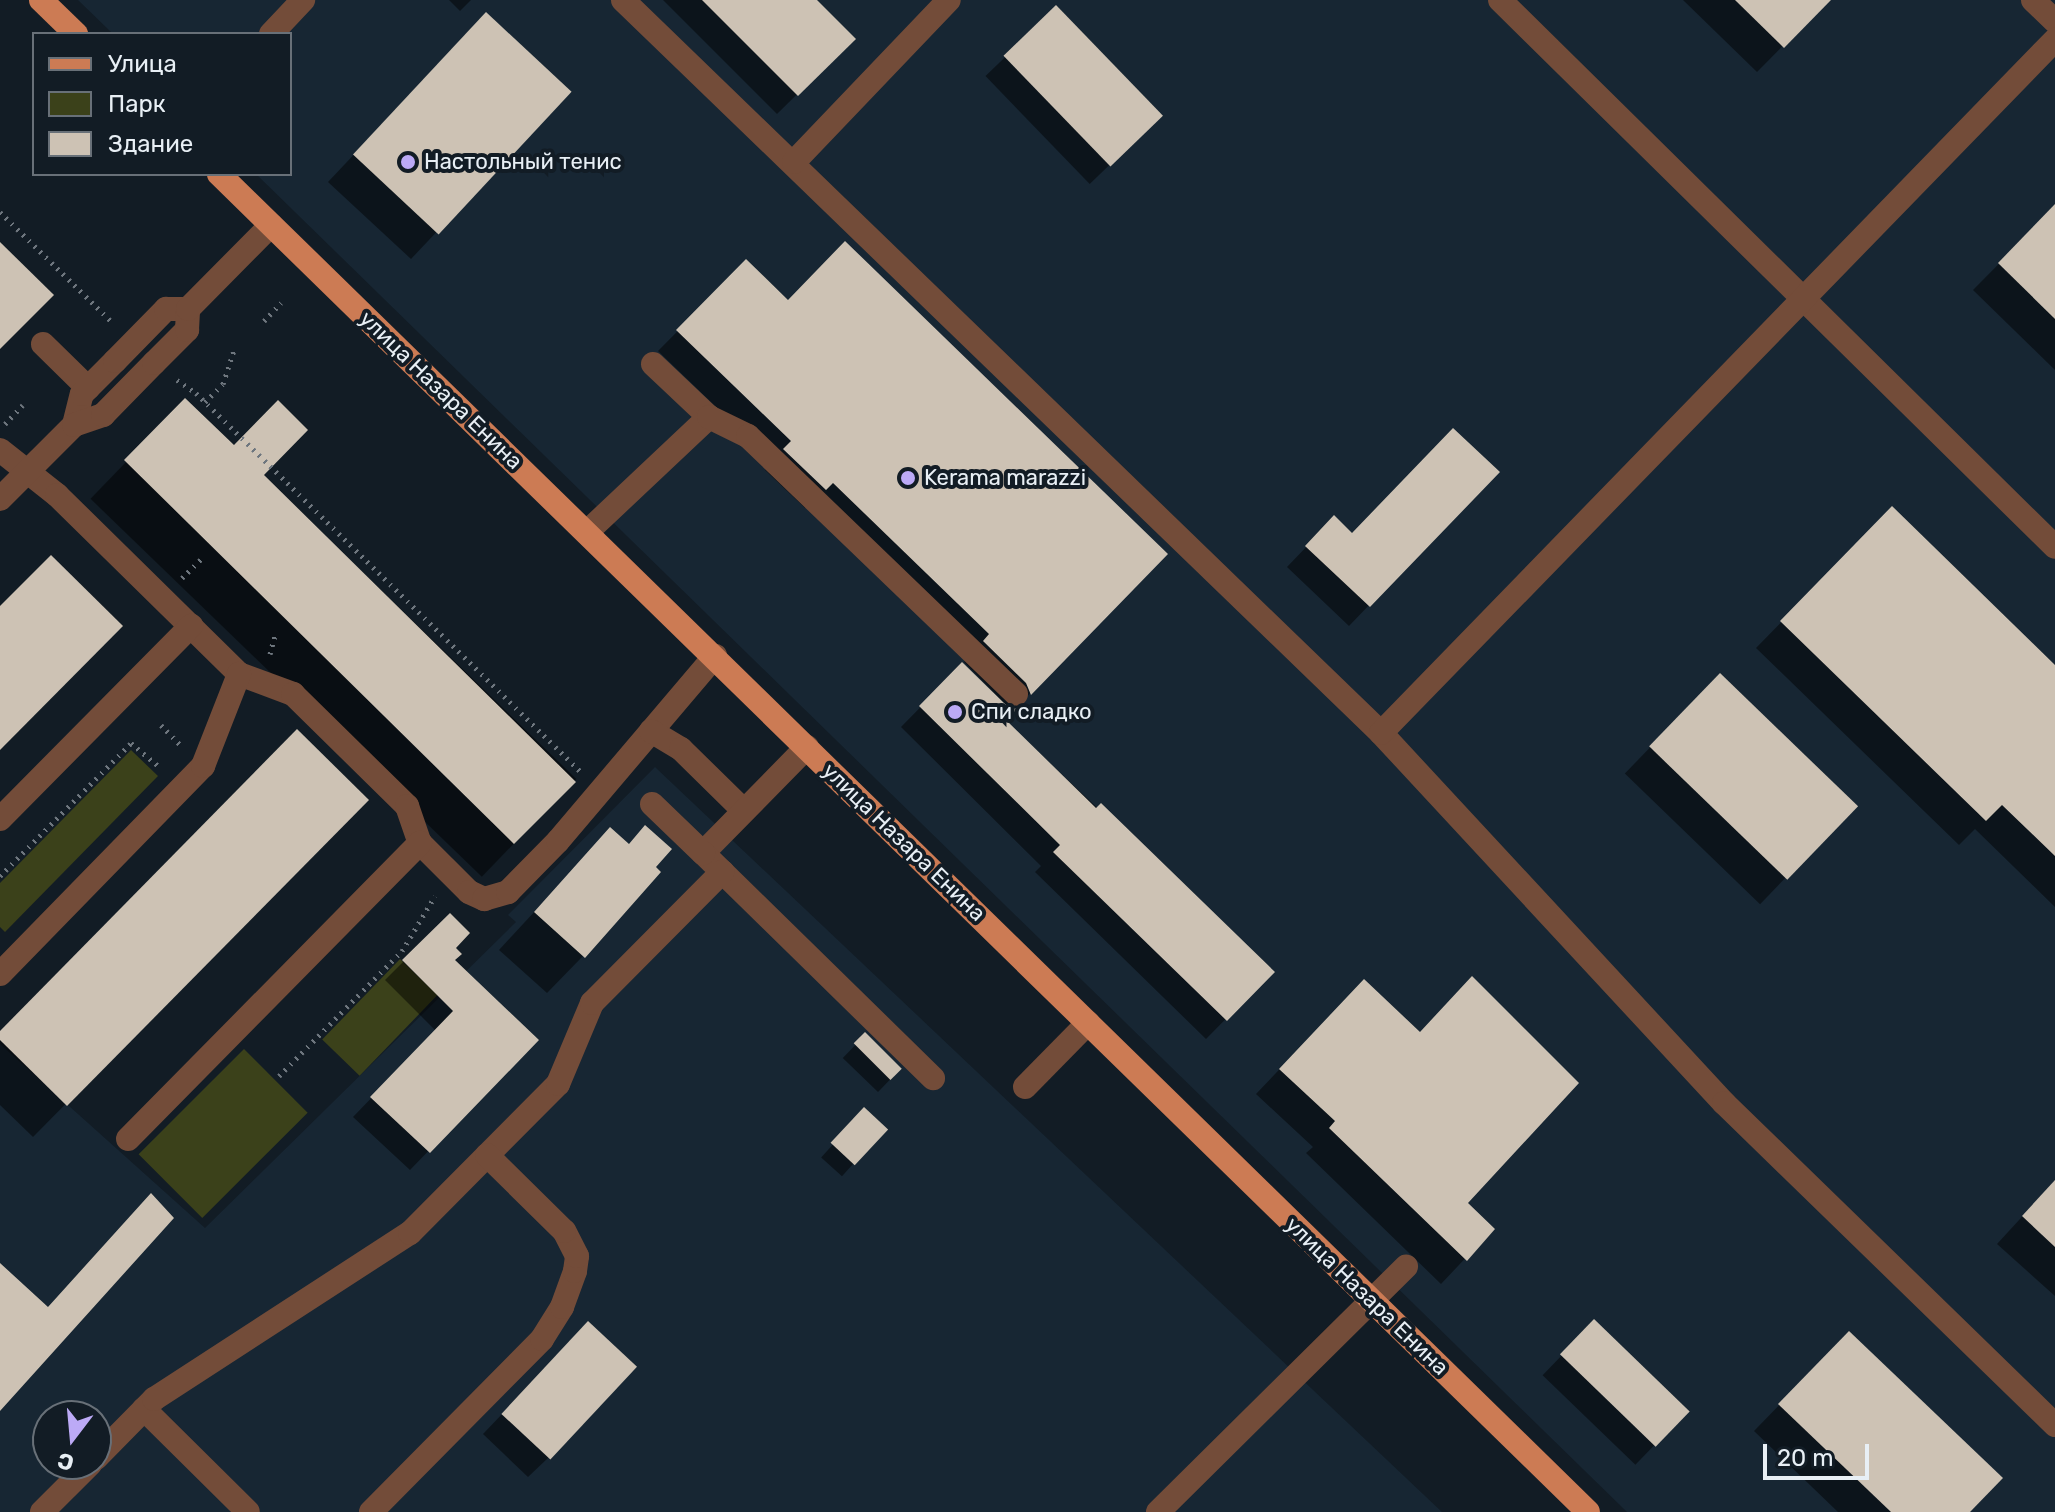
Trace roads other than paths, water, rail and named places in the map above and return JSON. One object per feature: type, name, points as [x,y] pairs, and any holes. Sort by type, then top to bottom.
[{"type":"main road","points":[[41,0],[74,32]]},
{"type":"main road","name":"улица Назара Енина","points":[[221,176],[1588,1512]]},
{"type":"lane","points":[[273,32],[303,0]]},
{"type":"lane","points":[[623,0],[794,162],[1381,733],[1724,1103],[2055,1425]]},
{"type":"lane","points":[[794,162],[949,0]]},
{"type":"lane","points":[[1500,0],[2055,547]]},
{"type":"lane","points":[[2033,0],[2055,21]]},
{"type":"lane","points":[[1381,733],[2055,40]]},
{"type":"lane","points":[[74,425],[103,415],[187,330],[188,309],[271,225]]},
{"type":"lane","points":[[0,499],[74,425],[88,388],[166,309],[188,309]]},
{"type":"lane","points":[[43,344],[88,388]]},
{"type":"lane","points":[[653,364],[709,417],[748,436],[1016,694]]},
{"type":"lane","points":[[587,532],[709,417]]},
{"type":"lane","points":[[1,438],[25,474],[57,495],[239,674],[293,694],[407,806],[420,843],[469,892],[496,899],[558,841],[715,656]]},
{"type":"lane","points":[[0,819],[191,626]]},
{"type":"lane","points":[[0,974],[203,766],[239,674]]},
{"type":"lane","points":[[651,731],[681,749],[744,811]]},
{"type":"lane","points":[[703,853],[807,747]]},
{"type":"lane","points":[[652,804],[933,1078]]},
{"type":"lane","points":[[128,1139],[420,843]]},
{"type":"lane","points":[[112,1442],[144,1409],[410,1233],[558,1084],[592,1003],[722,872]]},
{"type":"lane","points":[[1025,1087],[1088,1023]]},
{"type":"lane","points":[[371,1512],[542,1339],[562,1307],[575,1271],[577,1256],[564,1231],[487,1155]]},
{"type":"lane","points":[[1158,1512],[1406,1267]]},
{"type":"lane","points":[[144,1409],[248,1512]]},
{"type":"lane","points":[[42,1512],[74,1480]]},
{"type":"place","name":"Настольный тенис","points":[[408,162]]},
{"type":"place","name":"Kerama marazzi","points":[[908,478]]},
{"type":"place","name":"Спи сладко","points":[[955,712]]}]
